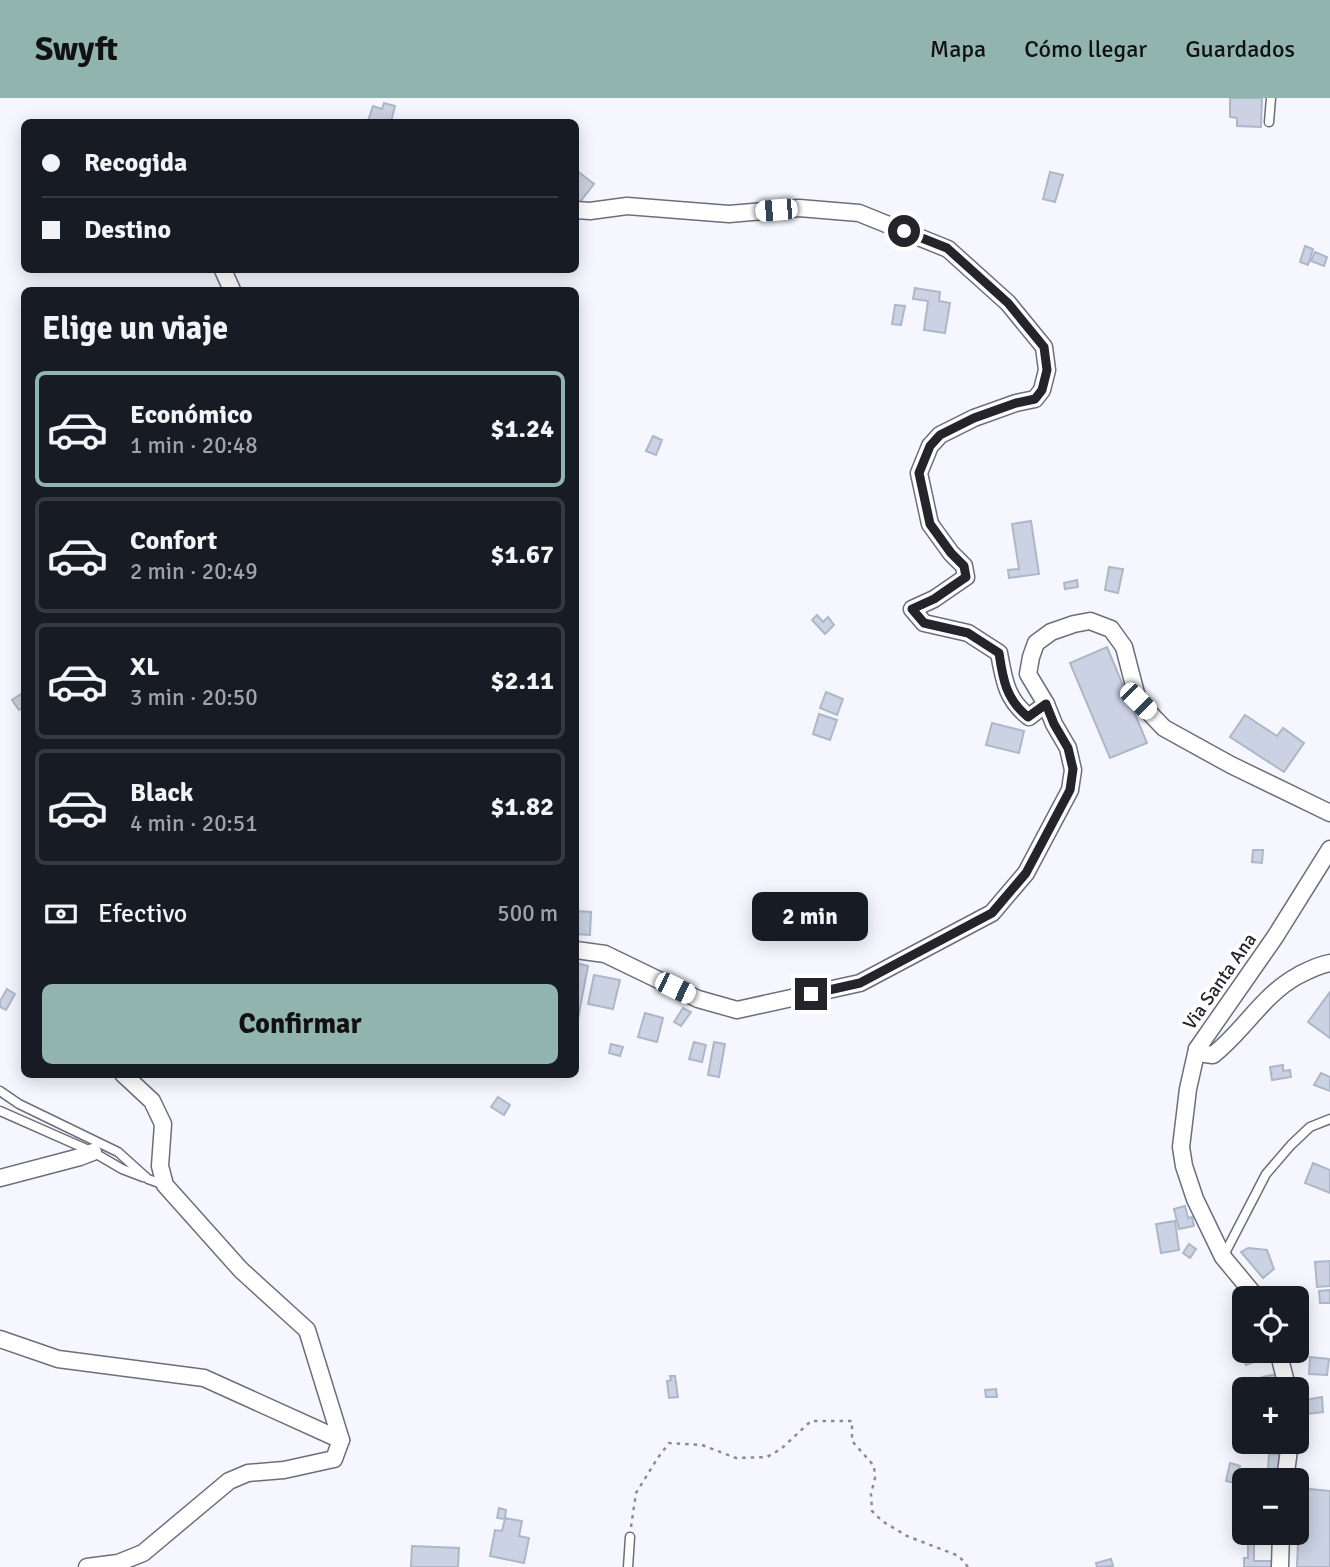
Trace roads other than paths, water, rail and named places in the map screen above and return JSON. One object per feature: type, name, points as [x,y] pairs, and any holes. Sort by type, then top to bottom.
[{"type":"street","points":[[579,210],[627,206],[729,214],[799,208],[859,213],[947,248],[1008,303],[1044,347],[1047,370],[1042,390],[1035,399],[974,418],[940,435],[930,446],[919,473],[930,524],[964,566],[966,577],[934,599],[912,609],[924,623],[968,633],[999,653],[1004,684],[1017,708],[1028,717],[1046,704]]},
{"type":"street","points":[[579,950],[606,954],[698,999],[737,1010],[860,983],[992,913],[1026,873],[1070,790],[1073,769],[1068,748],[1028,674],[1031,657],[1036,643],[1051,632],[1090,621],[1111,629],[1124,647],[1138,701],[1164,728],[1231,765],[1330,813]]},
{"type":"street","name":"Via Santa Ana","points":[[1246,1286],[1223,1257],[1195,1199],[1184,1166],[1181,1147],[1188,1089],[1197,1049],[1275,937],[1330,849]]},
{"type":"street","points":[[1197,1049],[1213,1055],[1223,1048],[1256,1009],[1283,984],[1315,967],[1330,963]]},
{"type":"street","points":[[87,1567],[118,1563],[142,1553],[229,1481],[248,1473],[284,1470],[334,1459],[341,1440],[307,1330],[241,1270],[165,1185],[160,1166],[163,1124],[152,1101],[127,1078]]},
{"type":"street","points":[[0,1178],[93,1152]]},
{"type":"street","points":[[0,1339],[58,1359],[204,1378],[341,1440]]},
{"type":"street","points":[[1280,1567],[1281,1545]]},
{"type":"lane","points":[[1269,122],[1271,98]]},
{"type":"lane","points":[[0,1091],[19,1104],[118,1152],[148,1179]]},
{"type":"lane","points":[[0,1111],[93,1152],[122,1170],[165,1185]]},
{"type":"lane","points":[[1223,1257],[1266,1174],[1310,1127],[1330,1119]]},
{"type":"lane","points":[[628,1567],[630,1537]]}]
